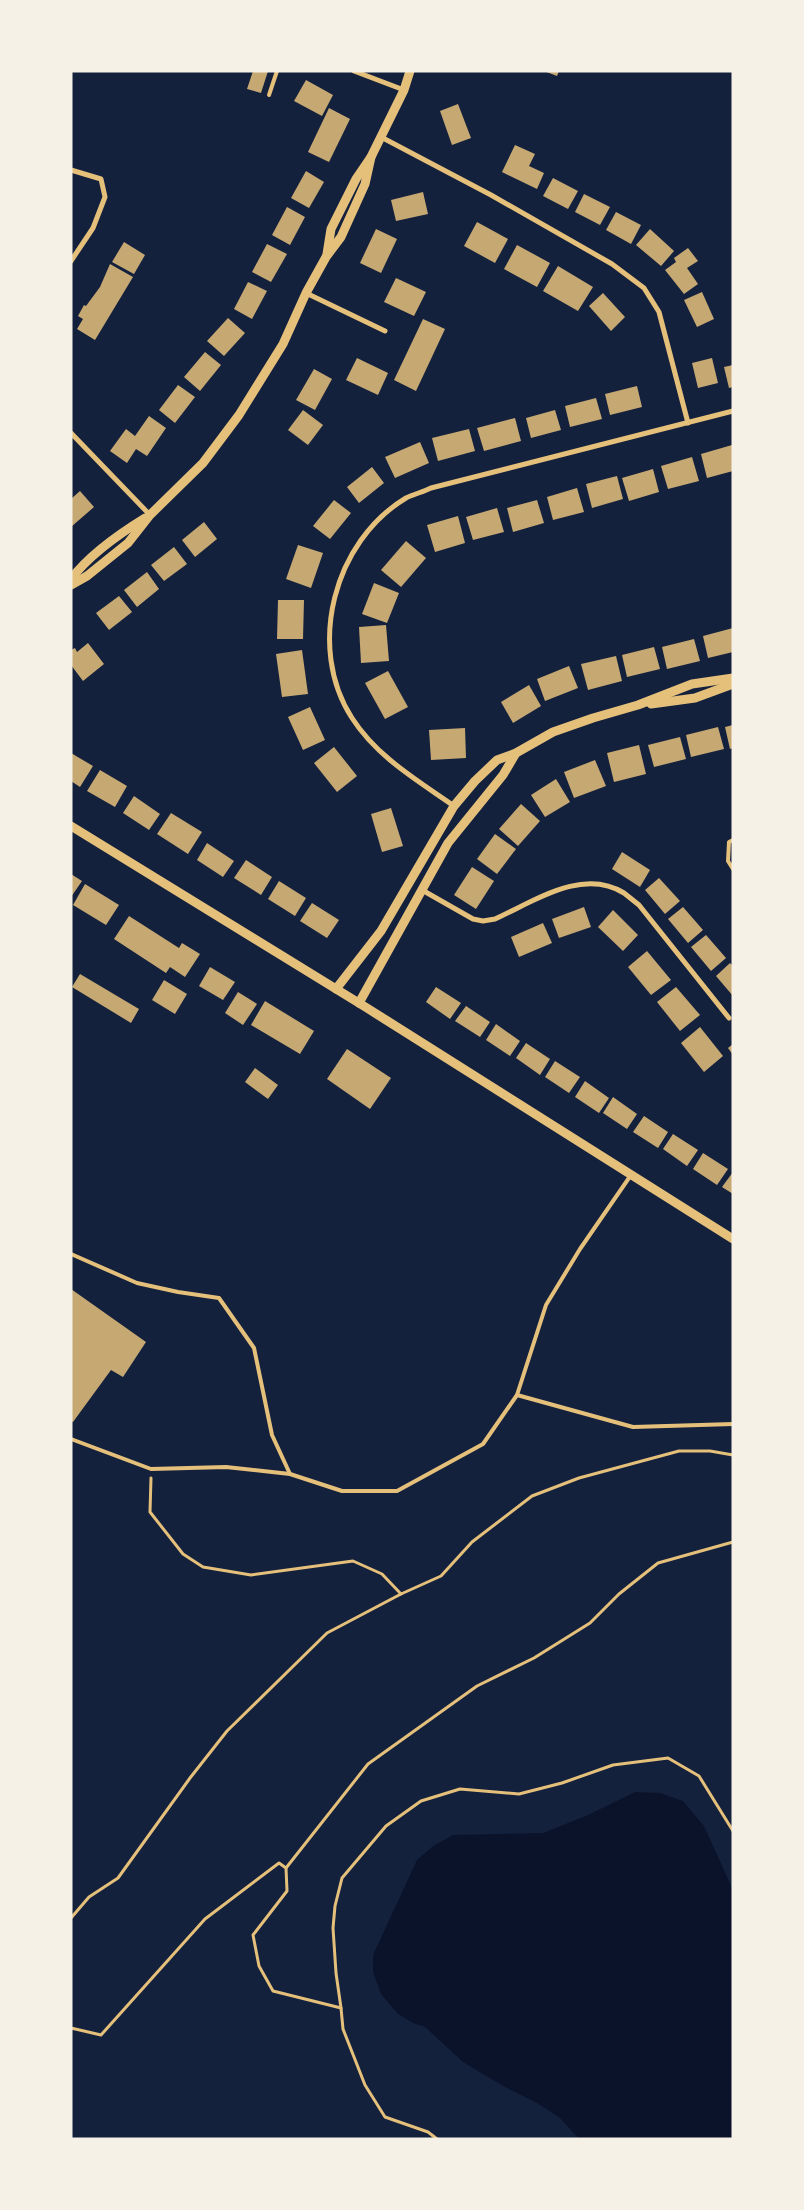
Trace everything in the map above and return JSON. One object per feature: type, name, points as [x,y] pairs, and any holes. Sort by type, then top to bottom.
[{"type":"street","points":[[354,71],[404,90]]},
{"type":"street","points":[[71,585],[87,576],[128,543],[150,515],[203,463],[240,414],[283,344],[306,294],[326,257],[331,229],[356,179],[371,158],[404,90],[410,71]]},
{"type":"street","points":[[381,137],[492,195],[612,264],[644,288],[659,312],[688,423]]},
{"type":"street","points":[[71,170],[101,179],[105,197],[93,228],[71,261]]},
{"type":"street","points":[[306,294],[385,331]]},
{"type":"street","points":[[468,817],[385,757],[352,718],[340,696],[332,671],[329,644],[331,615],[337,588],[346,562],[386,514],[407,498],[431,488],[733,411]]},
{"type":"street","points":[[71,433],[150,515]]},
{"type":"street","points":[[71,579],[80,568],[125,530],[150,515]]},
{"type":"street","points":[[336,989],[381,931],[454,806],[475,781],[497,760],[516,754],[553,732],[593,718],[638,705],[692,684],[733,678]]},
{"type":"street","points":[[638,705],[695,698],[733,684]]},
{"type":"street","points":[[359,1003],[448,843],[503,775],[516,754]]},
{"type":"street","points":[[71,826],[359,1003],[733,1239]]},
{"type":"street","points":[[409,882],[473,919],[483,921],[495,919],[568,886],[586,883],[623,892],[639,906],[729,1018]]},
{"type":"lane","points":[[269,95],[277,71]]},
{"type":"lane","points":[[733,840],[729,842],[728,861],[733,869]]},
{"type":"lane","points":[[71,1439],[151,1470],[226,1466],[290,1474],[342,1491],[398,1491],[482,1444],[516,1395],[546,1305],[580,1249],[631,1175]]},
{"type":"lane","points":[[71,1254],[137,1283],[219,1298],[254,1348],[272,1435],[290,1474]]},
{"type":"lane","points":[[516,1395],[633,1427],[733,1424]]},
{"type":"path","points":[[71,1918],[88,1898],[118,1878],[227,1730],[327,1633],[401,1594],[441,1576],[472,1542],[532,1496],[579,1478],[680,1451],[710,1451],[733,1455]]},
{"type":"path","points":[[151,1470],[150,1512],[183,1554],[203,1566],[252,1575],[353,1561],[382,1574],[401,1594]]},
{"type":"path","points":[[341,2008],[273,1991],[260,1966],[253,1935],[287,1891],[286,1868],[368,1764],[477,1686],[534,1658],[590,1622],[619,1594],[658,1563],[733,1542]]},
{"type":"path","points":[[437,2139],[428,2132],[385,2117],[365,2085],[343,2029],[333,1928],[335,1906],[342,1878],[386,1826],[421,1801],[460,1789],[519,1794],[562,1783],[613,1765],[668,1758],[698,1776],[733,1831]]},
{"type":"path","points":[[71,2028],[101,2035],[205,1919],[279,1863],[286,1868]]},
{"type":"water","points":[[635,1792],[660,1793],[683,1801],[704,1826],[733,1890],[733,2139],[579,2139],[560,2118],[463,2062],[425,2027],[413,2023],[398,2014],[381,1994],[373,1972],[373,1955],[417,1860],[433,1846],[453,1835],[543,1833],[588,1815]]},
{"type":"building","points":[[253,71],[268,71],[261,93],[247,89]]},
{"type":"building","points":[[544,71],[559,71],[557,76]]},
{"type":"building","points":[[306,80],[333,95],[322,116],[294,101]]},
{"type":"building","points":[[458,104],[471,138],[452,145],[440,111]]},
{"type":"building","points":[[329,108],[350,119],[329,162],[308,152]]},
{"type":"building","points":[[515,145],[535,154],[529,166],[544,173],[537,189],[502,172]]},
{"type":"building","points":[[306,171],[324,182],[309,208],[291,198]]},
{"type":"building","points":[[553,178],[578,191],[568,209],[543,196]]},
{"type":"building","points":[[423,192],[428,214],[396,221],[391,200]]},
{"type":"building","points":[[584,194],[610,207],[600,225],[575,212]]},
{"type":"building","points":[[287,207],[305,217],[290,245],[272,235]]},
{"type":"building","points":[[616,212],[641,225],[631,244],[606,230]]},
{"type":"building","points":[[477,222],[508,239],[495,263],[464,246]]},
{"type":"building","points":[[376,229],[397,239],[381,273],[360,263]]},
{"type":"building","points":[[650,229],[674,251],[661,266],[636,245]]},
{"type":"building","points":[[124,242],[145,255],[134,274],[112,262]]},
{"type":"building","points":[[267,244],[287,254],[271,282],[252,272]]},
{"type":"building","points":[[517,245],[550,263],[537,287],[504,269]]},
{"type":"building","points":[[688,248],[698,261],[687,268],[698,284],[684,294],[665,270],[676,262],[674,258]]},
{"type":"building","points":[[110,264],[133,277],[95,340],[77,329],[83,319],[78,316],[84,305],[86,306],[100,287]]},
{"type":"building","points":[[558,266],[593,287],[578,311],[543,291]]},
{"type":"building","points":[[396,278],[426,292],[414,316],[384,302]]},
{"type":"building","points":[[248,282],[267,291],[252,319],[234,309]]},
{"type":"building","points":[[702,292],[714,319],[697,327],[684,300]]},
{"type":"building","points":[[603,293],[625,317],[611,331],[589,306]]},
{"type":"building","points":[[228,318],[245,333],[224,356],[207,341]]},
{"type":"building","points":[[423,319],[445,329],[416,391],[394,380]]},
{"type":"building","points":[[205,352],[221,365],[200,391],[184,377]]},
{"type":"building","points":[[357,358],[388,373],[378,395],[346,380]]},
{"type":"building","points":[[712,358],[718,383],[698,388],[692,363]]},
{"type":"building","points":[[733,365],[733,387],[729,388],[724,367]]},
{"type":"building","points":[[314,369],[332,379],[315,410],[296,400]]},
{"type":"building","points":[[178,385],[195,397],[175,423],[159,410]]},
{"type":"building","points":[[637,386],[642,407],[610,415],[605,394]]},
{"type":"building","points":[[596,398],[602,419],[570,427],[565,406]]},
{"type":"building","points":[[303,410],[323,425],[308,445],[288,430]]},
{"type":"building","points":[[555,410],[561,430],[531,438],[526,418]]},
{"type":"building","points":[[149,416],[166,428],[147,456],[136,449],[127,463],[110,451],[126,429],[135,436]]},
{"type":"building","points":[[515,418],[521,441],[484,451],[477,428]]},
{"type":"building","points":[[469,429],[475,451],[438,461],[432,438]]},
{"type":"building","points":[[420,442],[429,463],[395,478],[385,457]]},
{"type":"building","points":[[732,445],[733,471],[707,478],[701,454]]},
{"type":"building","points":[[692,457],[699,481],[668,489],[661,466]]},
{"type":"building","points":[[372,467],[384,483],[359,503],[347,487]]},
{"type":"building","points":[[653,469],[659,492],[629,501],[622,478]]},
{"type":"building","points":[[617,476],[623,499],[592,508],[586,484]]},
{"type":"building","points":[[577,488],[584,512],[553,520],[547,497]]},
{"type":"building","points":[[80,491],[94,507],[71,527],[71,499]]},
{"type":"building","points":[[334,500],[351,513],[330,539],[313,526]]},
{"type":"building","points":[[537,500],[544,523],[513,532],[507,508]]},
{"type":"building","points":[[497,508],[504,532],[473,540],[466,517]]},
{"type":"building","points":[[458,516],[465,543],[435,552],[427,525]]},
{"type":"building","points":[[204,522],[217,539],[195,557],[182,540]]},
{"type":"building","points":[[406,541],[426,558],[401,587],[381,570]]},
{"type":"building","points":[[298,545],[323,553],[311,588],[286,579]]},
{"type":"building","points":[[174,547],[187,564],[164,581],[151,565]]},
{"type":"building","points":[[147,572],[159,589],[137,607],[124,590]]},
{"type":"building","points":[[374,583],[399,593],[387,623],[362,614]]},
{"type":"building","points":[[119,596],[132,612],[109,630],[96,613]]},
{"type":"building","points":[[278,600],[304,600],[303,639],[277,639]]},
{"type":"building","points":[[386,625],[389,661],[361,663],[359,627]]},
{"type":"building","points":[[733,628],[733,652],[708,658],[703,636]]},
{"type":"building","points":[[694,639],[700,661],[667,669],[662,647]]},
{"type":"building","points":[[88,643],[104,664],[83,681],[71,665],[71,650],[75,648],[77,652]]},
{"type":"building","points":[[654,647],[660,669],[627,677],[622,655]]},
{"type":"building","points":[[302,650],[308,694],[282,697],[276,654]]},
{"type":"building","points":[[616,656],[622,681],[588,690],[581,664]]},
{"type":"building","points":[[569,666],[578,688],[545,701],[537,679]]},
{"type":"building","points":[[388,671],[408,707],[385,719],[365,683]]},
{"type":"building","points":[[529,685],[541,706],[513,723],[501,702]]},
{"type":"building","points":[[310,707],[325,740],[303,750],[288,717]]},
{"type":"building","points":[[733,725],[733,748],[730,749],[725,727]]},
{"type":"building","points":[[718,727],[724,749],[691,757],[686,735]]},
{"type":"building","points":[[465,728],[466,758],[431,760],[429,730]]},
{"type":"building","points":[[680,737],[686,759],[654,767],[648,745]]},
{"type":"building","points":[[639,745],[646,774],[614,782],[607,753]]},
{"type":"building","points":[[334,747],[357,776],[337,792],[314,763]]},
{"type":"building","points":[[71,753],[93,766],[80,787],[71,781]]},
{"type":"building","points":[[595,760],[606,786],[574,798],[564,772]]},
{"type":"building","points":[[100,770],[127,786],[115,807],[87,791]]},
{"type":"building","points":[[556,779],[570,802],[545,817],[531,795]]},
{"type":"building","points":[[134,796],[160,814],[149,830],[123,813]]},
{"type":"building","points":[[521,804],[540,821],[518,846],[499,829]]},
{"type":"building","points":[[391,808],[403,846],[382,852],[371,814]]},
{"type":"building","points":[[171,813],[202,832],[188,854],[157,834]]},
{"type":"building","points":[[495,834],[516,849],[497,874],[477,859]]},
{"type":"building","points":[[207,843],[234,861],[223,877],[197,860]]},
{"type":"building","points":[[622,852],[650,870],[640,887],[612,869]]},
{"type":"building","points":[[246,860],[272,877],[261,895],[234,878]]},
{"type":"building","points":[[472,867],[494,881],[476,909],[454,895]]},
{"type":"building","points":[[71,874],[82,881],[71,897]]},
{"type":"building","points":[[659,878],[680,901],[665,914],[645,890]]},
{"type":"building","points":[[279,881],[306,898],[295,916],[268,899]]},
{"type":"building","points":[[85,884],[119,905],[106,925],[73,905]]},
{"type":"building","points":[[312,903],[339,920],[327,938],[300,921]]},
{"type":"building","points":[[584,907],[591,927],[559,938],[552,919]]},
{"type":"building","points":[[683,907],[703,930],[688,943],[668,919]]},
{"type":"building","points":[[613,910],[638,935],[623,951],[598,927]]},
{"type":"building","points":[[129,916],[179,948],[182,943],[200,954],[185,977],[170,967],[166,973],[114,939]]},
{"type":"building","points":[[543,923],[552,943],[519,957],[511,937]]},
{"type":"building","points":[[706,935],[726,958],[711,971],[691,947]]},
{"type":"building","points":[[647,951],[671,980],[651,995],[628,967]]},
{"type":"building","points":[[730,963],[733,966],[733,996],[716,976]]},
{"type":"building","points":[[210,967],[235,982],[223,1000],[199,986]]},
{"type":"building","points":[[80,974],[139,1009],[131,1023],[72,987]]},
{"type":"building","points":[[164,980],[187,994],[175,1014],[152,1000]]},
{"type":"building","points":[[436,987],[461,1003],[450,1019],[426,1002]]},
{"type":"building","points":[[676,987],[700,1015],[680,1031],[657,1002]]},
{"type":"building","points":[[238,992],[257,1004],[243,1025],[225,1013]]},
{"type":"building","points":[[265,1001],[314,1031],[300,1054],[251,1025]]},
{"type":"building","points":[[466,1006],[490,1022],[480,1037],[455,1021]]},
{"type":"building","points":[[496,1024],[520,1041],[510,1056],[486,1040]]},
{"type":"building","points":[[700,1027],[723,1056],[704,1072],[681,1043]]},
{"type":"building","points":[[526,1043],[550,1059],[540,1075],[516,1058]]},
{"type":"building","points":[[733,1044],[733,1055],[728,1048]]},
{"type":"building","points":[[347,1049],[391,1078],[370,1109],[327,1079]]},
{"type":"building","points":[[555,1061],[580,1077],[569,1093],[545,1077]]},
{"type":"building","points":[[255,1068],[278,1085],[268,1099],[245,1082]]},
{"type":"building","points":[[585,1081],[609,1098],[599,1113],[575,1097]]},
{"type":"building","points":[[613,1097],[637,1114],[627,1129],[603,1113]]},
{"type":"building","points":[[644,1116],[668,1132],[658,1148],[633,1132]]},
{"type":"building","points":[[673,1134],[698,1150],[687,1166],[663,1149]]},
{"type":"building","points":[[703,1153],[728,1169],[717,1185],[693,1169]]},
{"type":"building","points":[[733,1172],[733,1194],[722,1187]]},
{"type":"building","points":[[71,1289],[146,1342],[123,1377],[111,1370],[73,1422],[71,1421]]}]
